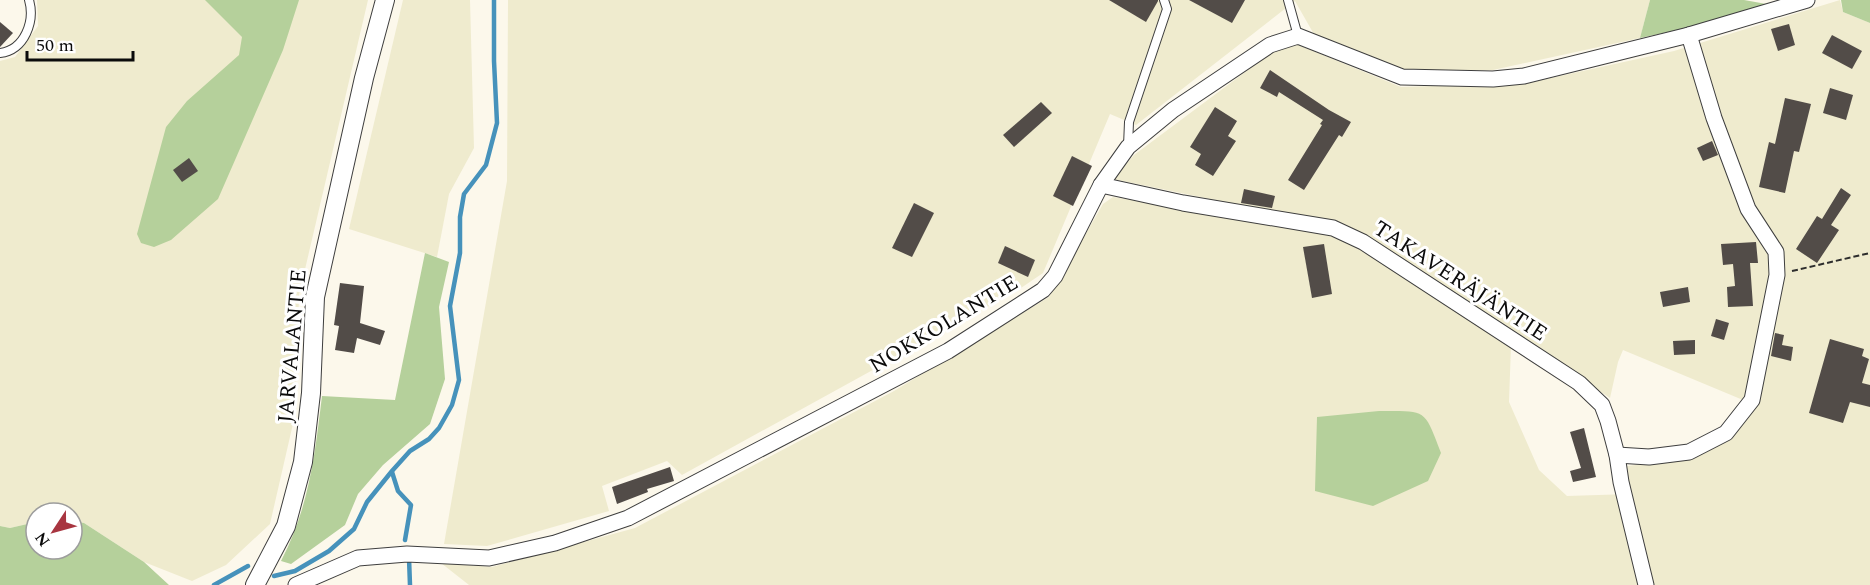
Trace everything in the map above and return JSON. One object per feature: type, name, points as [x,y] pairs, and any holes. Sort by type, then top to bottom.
[{"type":"street","name":"JARVALANTIE","points":[[255,585],[286,526],[303,462],[310,393],[315,297],[362,89],[385,0]]},
{"type":"street","points":[[1298,36],[1402,77],[1493,79],[1524,76],[1689,35],[1807,0]]},
{"type":"street","points":[[1617,455],[1648,457],[1689,452],[1726,433],[1752,400],[1777,275],[1776,252],[1748,209],[1714,118],[1689,35]]},
{"type":"street","name":"NOKKOLANTIE","points":[[296,585],[358,558],[407,554],[489,558],[555,543],[628,518],[948,351],[1043,290],[1055,276],[1101,184],[1128,147],[1173,110],[1270,45],[1298,36]]},
{"type":"street","name":"TAKAVERÄJÄNTIE","points":[[1101,184],[1183,203],[1334,228],[1363,242],[1579,383],[1602,405],[1617,455],[1621,482],[1646,585]]},
{"type":"lane","points":[[0,53],[8,52],[20,43],[30,25],[32,12],[29,0]]},
{"type":"lane","points":[[1128,147],[1129,122],[1167,9],[1164,0]]},
{"type":"lane","points":[[1288,0],[1298,36]]},
{"type":"path","points":[[1777,275],[1870,253]]},
{"type":"shaded area","points":[[37,0],[368,0],[299,295],[295,415],[270,524],[226,565],[192,581],[144,562],[84,523],[84,501],[24,501],[24,525],[10,528],[0,526],[0,61],[15,57],[38,26]]},
{"type":"shaded area","points":[[403,0],[470,0],[474,148],[449,194],[437,257],[349,229]]},
{"type":"shaded area","points":[[508,0],[1650,0],[1640,38],[1493,70],[1403,71],[1315,36],[1295,1],[1136,125],[1110,114],[1043,273],[1018,290],[682,475],[667,461],[602,486],[609,511],[487,546],[444,544],[507,181]]},
{"type":"shaded area","points":[[1840,0],[1843,12],[1870,23],[1870,585],[469,585],[441,563],[492,567],[635,528],[894,391],[1049,297],[1103,204],[1113,197],[1278,223],[1278,213],[1113,179],[1134,155],[1272,52],[1296,44],[1401,87],[1528,83],[1674,51]],"holes":[[[1370,239],[1610,398],[1623,350],[1755,405],[1689,459],[1627,466],[1630,494],[1567,496],[1539,470],[1509,402],[1511,346],[1365,249]]]},
{"type":"green space","points":[[205,0],[299,0],[283,50],[218,199],[171,240],[154,247],[141,243],[137,234],[166,127],[187,101],[239,55],[242,37]]},
{"type":"green space","points":[[1650,0],[1744,0],[1772,5],[1640,38]]},
{"type":"green space","points":[[1841,0],[1870,0],[1870,23],[1843,12]]},
{"type":"green space","points":[[425,253],[449,262],[439,307],[445,379],[430,424],[383,465],[358,494],[345,525],[291,564],[281,561],[291,541],[304,501],[313,460],[322,396],[395,400]]},
{"type":"green space","points":[[1379,411],[1415,412],[1427,420],[1441,453],[1428,481],[1373,506],[1315,491],[1317,417]]},
{"type":"green space","points":[[84,523],[144,562],[169,585],[0,585],[0,526],[10,528],[24,525],[24,561],[84,561]]},
{"type":"building","points":[[1109,0],[1158,0],[1158,1],[1146,22]]},
{"type":"building","points":[[1189,0],[1245,0],[1232,23]]},
{"type":"building","points":[[0,22],[13,33],[0,47]]},
{"type":"building","points":[[1789,24],[1795,45],[1778,51],[1771,29]]},
{"type":"building","points":[[1832,35],[1862,51],[1852,69],[1822,53]]},
{"type":"building","points":[[1270,70],[1351,122],[1342,137],[1339,135],[1304,190],[1288,180],[1323,120],[1279,92],[1277,97],[1260,88]]},
{"type":"building","points":[[1830,88],[1853,95],[1846,120],[1823,113]]},
{"type":"building","points":[[1785,98],[1811,104],[1799,152],[1794,151],[1785,193],[1759,187],[1769,142],[1775,144]]},
{"type":"building","points":[[1041,102],[1052,113],[1014,147],[1003,135]]},
{"type":"building","points":[[1215,107],[1237,121],[1228,136],[1236,141],[1213,176],[1195,165],[1201,154],[1190,147]]},
{"type":"building","points":[[1712,141],[1718,155],[1703,161],[1697,148]]},
{"type":"building","points":[[1072,156],[1092,166],[1073,206],[1053,196]]},
{"type":"building","points":[[189,158],[198,171],[182,182],[173,170]]},
{"type":"building","points":[[1841,188],[1851,195],[1831,225],[1839,230],[1817,263],[1796,249],[1817,216],[1822,219]]},
{"type":"building","points":[[1244,189],[1275,196],[1272,208],[1241,203]]},
{"type":"building","points":[[914,203],[934,213],[912,257],[892,248]]},
{"type":"building","points":[[1756,242],[1758,263],[1750,263],[1753,306],[1728,307],[1727,287],[1735,286],[1733,264],[1723,265],[1721,244]]},
{"type":"building","points":[[1324,244],[1332,294],[1312,298],[1303,247]]},
{"type":"building","points":[[1005,246],[1035,260],[1028,277],[998,263]]},
{"type":"building","points":[[340,283],[364,286],[360,323],[385,331],[380,345],[357,338],[354,353],[335,350],[339,326],[334,325]]},
{"type":"building","points":[[1688,287],[1690,302],[1663,307],[1660,292]]},
{"type":"building","points":[[1716,319],[1729,323],[1724,340],[1711,336]]},
{"type":"building","points":[[1775,333],[1784,335],[1782,345],[1793,347],[1791,361],[1771,356]]},
{"type":"building","points":[[1830,339],[1864,349],[1862,356],[1869,359],[1862,383],[1870,385],[1870,407],[1850,402],[1843,423],[1809,413]]},
{"type":"building","points":[[1695,340],[1695,354],[1674,355],[1673,341]]},
{"type":"building","points":[[1584,428],[1596,477],[1573,482],[1570,471],[1581,468],[1570,432]]},
{"type":"building","points":[[670,467],[674,481],[647,489],[648,492],[617,504],[612,487]]},
{"type":"waterway","points":[[274,576],[295,571],[329,551],[354,529],[367,502],[410,451],[429,439],[439,428],[452,405],[459,380],[450,306],[460,253],[460,217],[464,194],[486,165],[497,123],[494,0]]},
{"type":"waterway","points":[[392,472],[398,491],[411,505],[405,540]]},
{"type":"waterway","points":[[409,558],[410,585]]},
{"type":"waterway","points":[[214,585],[248,566]]}]
